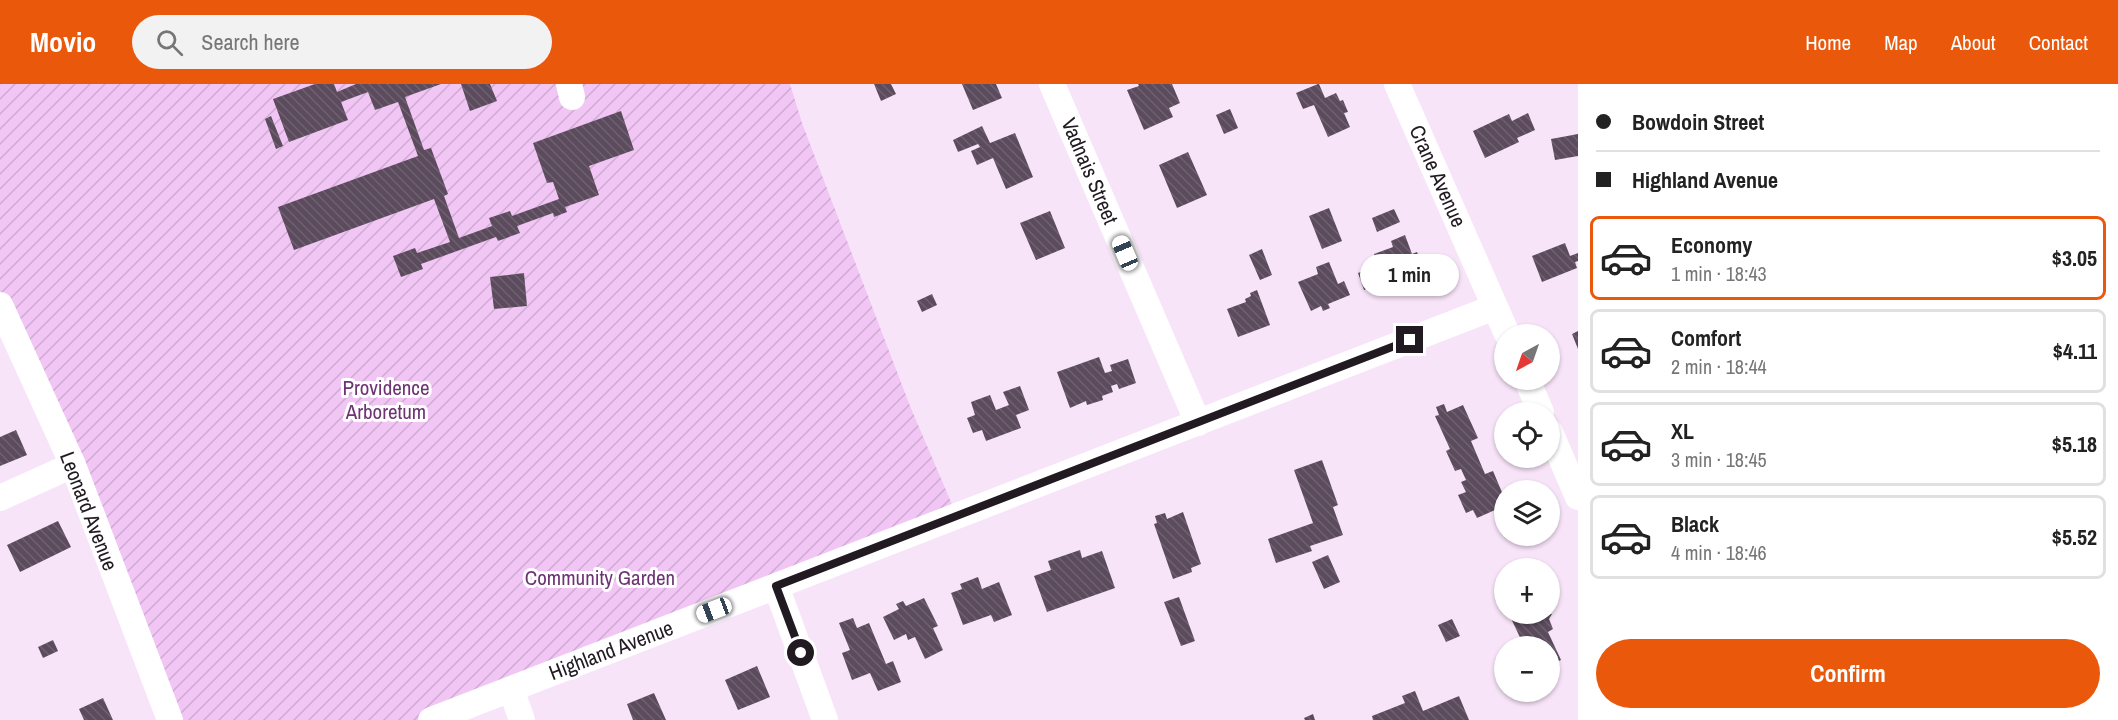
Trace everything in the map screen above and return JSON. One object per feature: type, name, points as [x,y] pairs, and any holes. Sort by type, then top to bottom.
[{"type":"street","name":"Vadnais Street","points":[[1052,84],[1198,423]]},
{"type":"street","name":"Crane Avenue","points":[[1397,84],[1503,324]]},
{"type":"street","name":"Leonard Avenue","points":[[0,305],[73,465],[170,720]]},
{"type":"street","name":"Highland Avenue","points":[[431,720],[1496,307]]},
{"type":"street","points":[[1560,455],[1578,497]]},
{"type":"street","points":[[0,498],[73,465]]},
{"type":"street","points":[[776,586],[825,720]]},
{"type":"street","points":[[511,689],[522,720]]},
{"type":"green space","name":"Providence Arboretum","points":[[0,84],[790,84],[802,123],[910,406],[957,516],[431,720],[170,720],[0,306]]},
{"type":"building","points":[[315,84],[334,84],[337,92],[356,84],[441,84],[405,97],[424,150],[431,148],[448,194],[444,196],[459,238],[492,226],[489,218],[510,211],[512,216],[559,199],[553,182],[547,183],[533,143],[621,111],[634,150],[589,166],[599,195],[565,207],[567,212],[554,217],[553,213],[517,226],[520,233],[498,241],[496,237],[421,264],[423,269],[401,277],[393,256],[415,248],[417,253],[450,242],[434,199],[294,250],[278,207],[418,156],[398,102],[375,110],[368,92],[341,102],[348,120],[289,142],[273,99]]},
{"type":"building","points":[[461,84],[490,84],[497,101],[470,111]]},
{"type":"building","points":[[874,84],[891,84],[896,94],[881,101]]},
{"type":"building","points":[[962,84],[996,84],[1002,98],[973,110]]},
{"type":"building","points":[[1138,84],[1172,84],[1180,103],[1169,108],[1173,117],[1144,130],[1127,90],[1139,86]]},
{"type":"building","points":[[1319,84],[1325,98],[1336,93],[1340,101],[1343,100],[1348,112],[1344,113],[1350,127],[1328,137],[1314,105],[1303,109],[1296,93]]},
{"type":"building","points":[[1230,109],[1238,128],[1224,134],[1216,115]]},
{"type":"building","points":[[1528,113],[1535,130],[1517,138],[1519,142],[1485,158],[1473,131],[1509,114],[1512,121]]},
{"type":"building","points":[[271,116],[283,146],[276,149],[265,119]]},
{"type":"building","points":[[982,126],[990,143],[1015,133],[1033,177],[1006,189],[993,158],[977,165],[971,151],[980,147],[978,144],[958,152],[953,140]]},
{"type":"building","points":[[1578,134],[1578,156],[1555,160],[1551,139]]},
{"type":"building","points":[[1188,152],[1207,195],[1177,208],[1159,165]]},
{"type":"building","points":[[1329,208],[1342,241],[1322,249],[1309,216]]},
{"type":"building","points":[[1394,209],[1400,222],[1377,232],[1372,218]]},
{"type":"building","points":[[1050,211],[1065,248],[1036,260],[1020,223]]},
{"type":"building","points":[[1405,235],[1412,254],[1417,252],[1423,268],[1364,290],[1358,273],[1378,265],[1374,254],[1393,247],[1391,241]]},
{"type":"building","points":[[1565,243],[1570,256],[1578,253],[1578,261],[1575,262],[1577,268],[1542,282],[1532,256]]},
{"type":"building","points":[[1262,249],[1272,275],[1260,280],[1249,255]]},
{"type":"building","points":[[1329,262],[1338,284],[1344,281],[1350,295],[1328,304],[1330,308],[1323,311],[1321,306],[1311,311],[1298,282],[1318,274],[1316,267]]},
{"type":"building","points":[[524,273],[527,306],[494,309],[490,277]]},
{"type":"building","points":[[1257,290],[1270,325],[1238,337],[1227,309],[1246,302],[1245,299],[1251,296],[1250,293]]},
{"type":"building","points":[[932,294],[937,305],[922,312],[917,301]]},
{"type":"building","points":[[1578,331],[1578,349],[1572,334]]},
{"type":"building","points":[[1099,357],[1105,373],[1112,371],[1110,365],[1128,359],[1136,383],[1119,389],[1117,384],[1111,386],[1113,392],[1102,396],[1103,400],[1087,405],[1086,401],[1070,408],[1057,372]]},
{"type":"building","points":[[1020,386],[1029,410],[1016,415],[1021,428],[986,441],[982,430],[973,433],[967,418],[975,415],[971,402],[990,395],[996,410],[1009,405],[1003,392]]},
{"type":"building","points":[[1444,404],[1447,412],[1463,405],[1478,438],[1471,441],[1485,474],[1493,471],[1497,480],[1494,480],[1494,510],[1477,518],[1473,510],[1466,513],[1458,495],[1466,492],[1461,482],[1466,480],[1461,469],[1455,471],[1446,451],[1450,449],[1435,416],[1439,415],[1436,407]]},
{"type":"building","points":[[16,430],[27,455],[0,466],[0,437]]},
{"type":"building","points":[[1322,460],[1338,505],[1333,507],[1343,535],[1310,546],[1312,551],[1276,563],[1268,539],[1313,523],[1294,470]]},
{"type":"building","points":[[1183,512],[1201,564],[1191,568],[1192,572],[1173,579],[1154,524],[1157,523],[1155,516],[1165,513],[1167,519]]},
{"type":"building","points":[[58,521],[71,547],[20,572],[7,545]]},
{"type":"building","points":[[1080,550],[1082,558],[1102,551],[1115,588],[1047,612],[1034,576],[1051,570],[1048,561]]},
{"type":"building","points":[[1328,555],[1340,582],[1324,589],[1312,562]]},
{"type":"building","points":[[978,577],[982,589],[999,582],[1012,615],[994,622],[991,615],[963,625],[951,593],[962,589],[960,584]]},
{"type":"building","points":[[1179,597],[1195,641],[1181,646],[1164,602]]},
{"type":"building","points":[[924,598],[938,626],[933,628],[943,650],[925,659],[915,637],[908,640],[906,634],[894,640],[883,617],[899,609],[896,604],[903,601],[906,606]]},
{"type":"building","points":[[853,618],[857,628],[869,623],[886,664],[893,661],[901,682],[878,691],[870,673],[852,680],[842,653],[850,650],[839,623]]},
{"type":"building","points":[[1452,619],[1460,636],[1446,642],[1438,625]]},
{"type":"building","points":[[1514,624],[1551,624],[1553,629],[1548,632],[1550,636],[1519,636]]},
{"type":"building","points":[[53,640],[58,651],[43,658],[38,647]]},
{"type":"building","points":[[757,666],[770,697],[738,710],[725,680]]},
{"type":"building","points":[[1415,691],[1423,711],[1459,696],[1469,720],[1373,720],[1372,716],[1405,703],[1402,696]]},
{"type":"building","points":[[654,693],[666,720],[633,720],[627,704]]},
{"type":"building","points":[[103,698],[113,720],[84,720],[79,709]]},
{"type":"building","points":[[1313,714],[1315,720],[1305,720],[1304,718]]},
{"type":"route","points":[[801,653],[776,586],[1410,340]]},
{"type":"park label","name":"Community Garden","points":[[600,577]]}]
